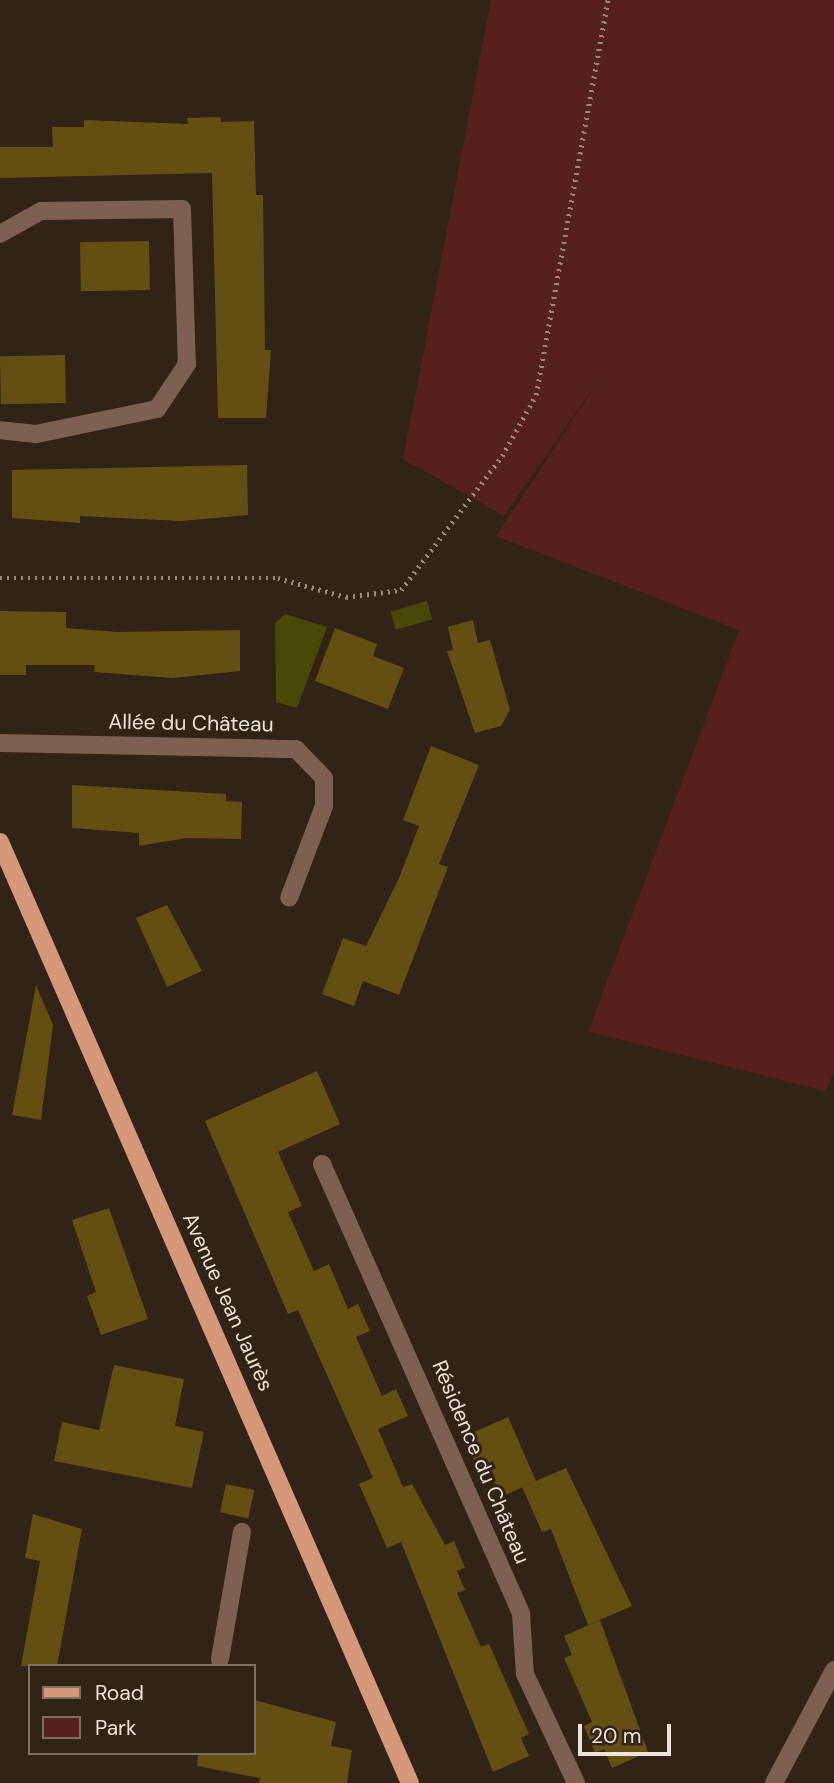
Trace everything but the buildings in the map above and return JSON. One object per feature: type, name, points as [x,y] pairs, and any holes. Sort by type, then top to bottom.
[{"type":"main road","name":"Avenue Jean Jaurès","points":[[0,842],[410,1783]]},
{"type":"street","points":[[0,234],[41,211],[182,209],[187,364],[157,408],[36,434],[0,430]]},
{"type":"street","name":"Allée du Château","points":[[0,743],[296,749],[324,778],[324,806],[289,898]]},
{"type":"street","name":"Résidence du Château","points":[[322,1164],[516,1602],[525,1674],[576,1783]]},
{"type":"street","points":[[220,1659],[242,1532]]},
{"type":"street","points":[[774,1783],[834,1670]]},
{"type":"path","points":[[0,578],[278,578],[346,597],[401,590],[502,456],[536,395],[608,0]]},
{"type":"green space","points":[[491,0],[834,0],[834,1071],[826,1091],[588,1032],[739,630],[496,536],[604,372],[504,516],[403,459]]},
{"type":"shaded area","points":[[427,601],[432,619],[396,630],[390,611]]},
{"type":"shaded area","points":[[285,614],[327,627],[297,708],[276,702],[275,623]]}]
